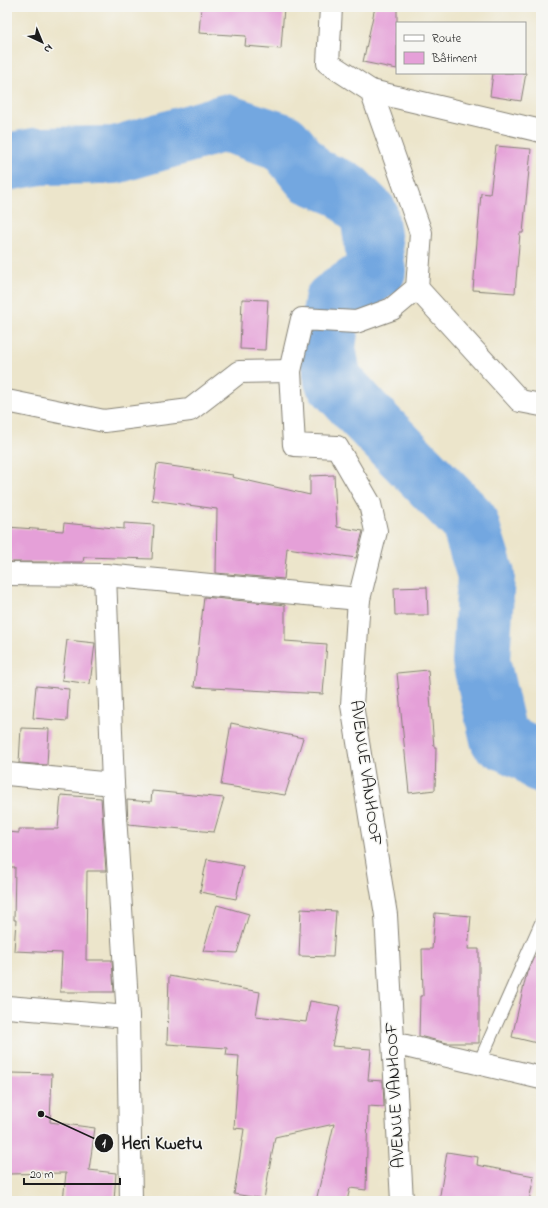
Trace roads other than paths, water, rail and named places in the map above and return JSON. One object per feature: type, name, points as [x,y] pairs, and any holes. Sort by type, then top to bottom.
[{"type":"street","points":[[332,7],[328,63],[371,91],[541,131]]},
{"type":"street","points":[[7,402],[104,421],[190,410],[239,372],[290,372],[302,319],[356,322],[392,309],[417,288],[421,233],[371,91]]},
{"type":"street","points":[[417,288],[520,401],[541,405]]},
{"type":"street","name":"AVENUE VANHOOF","points":[[290,372],[294,445],[336,447],[370,504],[376,531],[359,599],[352,705],[386,914],[402,1201]]},
{"type":"street","points":[[7,574],[105,575],[359,599]]},
{"type":"street","points":[[105,575],[113,784],[128,1017],[131,1201]]},
{"type":"street","points":[[7,774],[113,784]]},
{"type":"street","points":[[7,1007],[128,1017]]},
{"type":"street","points":[[393,1043],[541,1078]]},
{"type":"lane","points":[[479,1063],[541,923]]},
{"type":"waterway","points":[[7,162],[40,156],[115,155],[225,123],[283,142],[311,176],[345,190],[369,214],[377,271],[333,301],[327,348],[333,380],[363,413],[469,521],[486,575],[481,661],[499,739],[532,755],[541,764]]},
{"type":"place","name":"Heri Kwetu","points":[[41,1114]]}]
